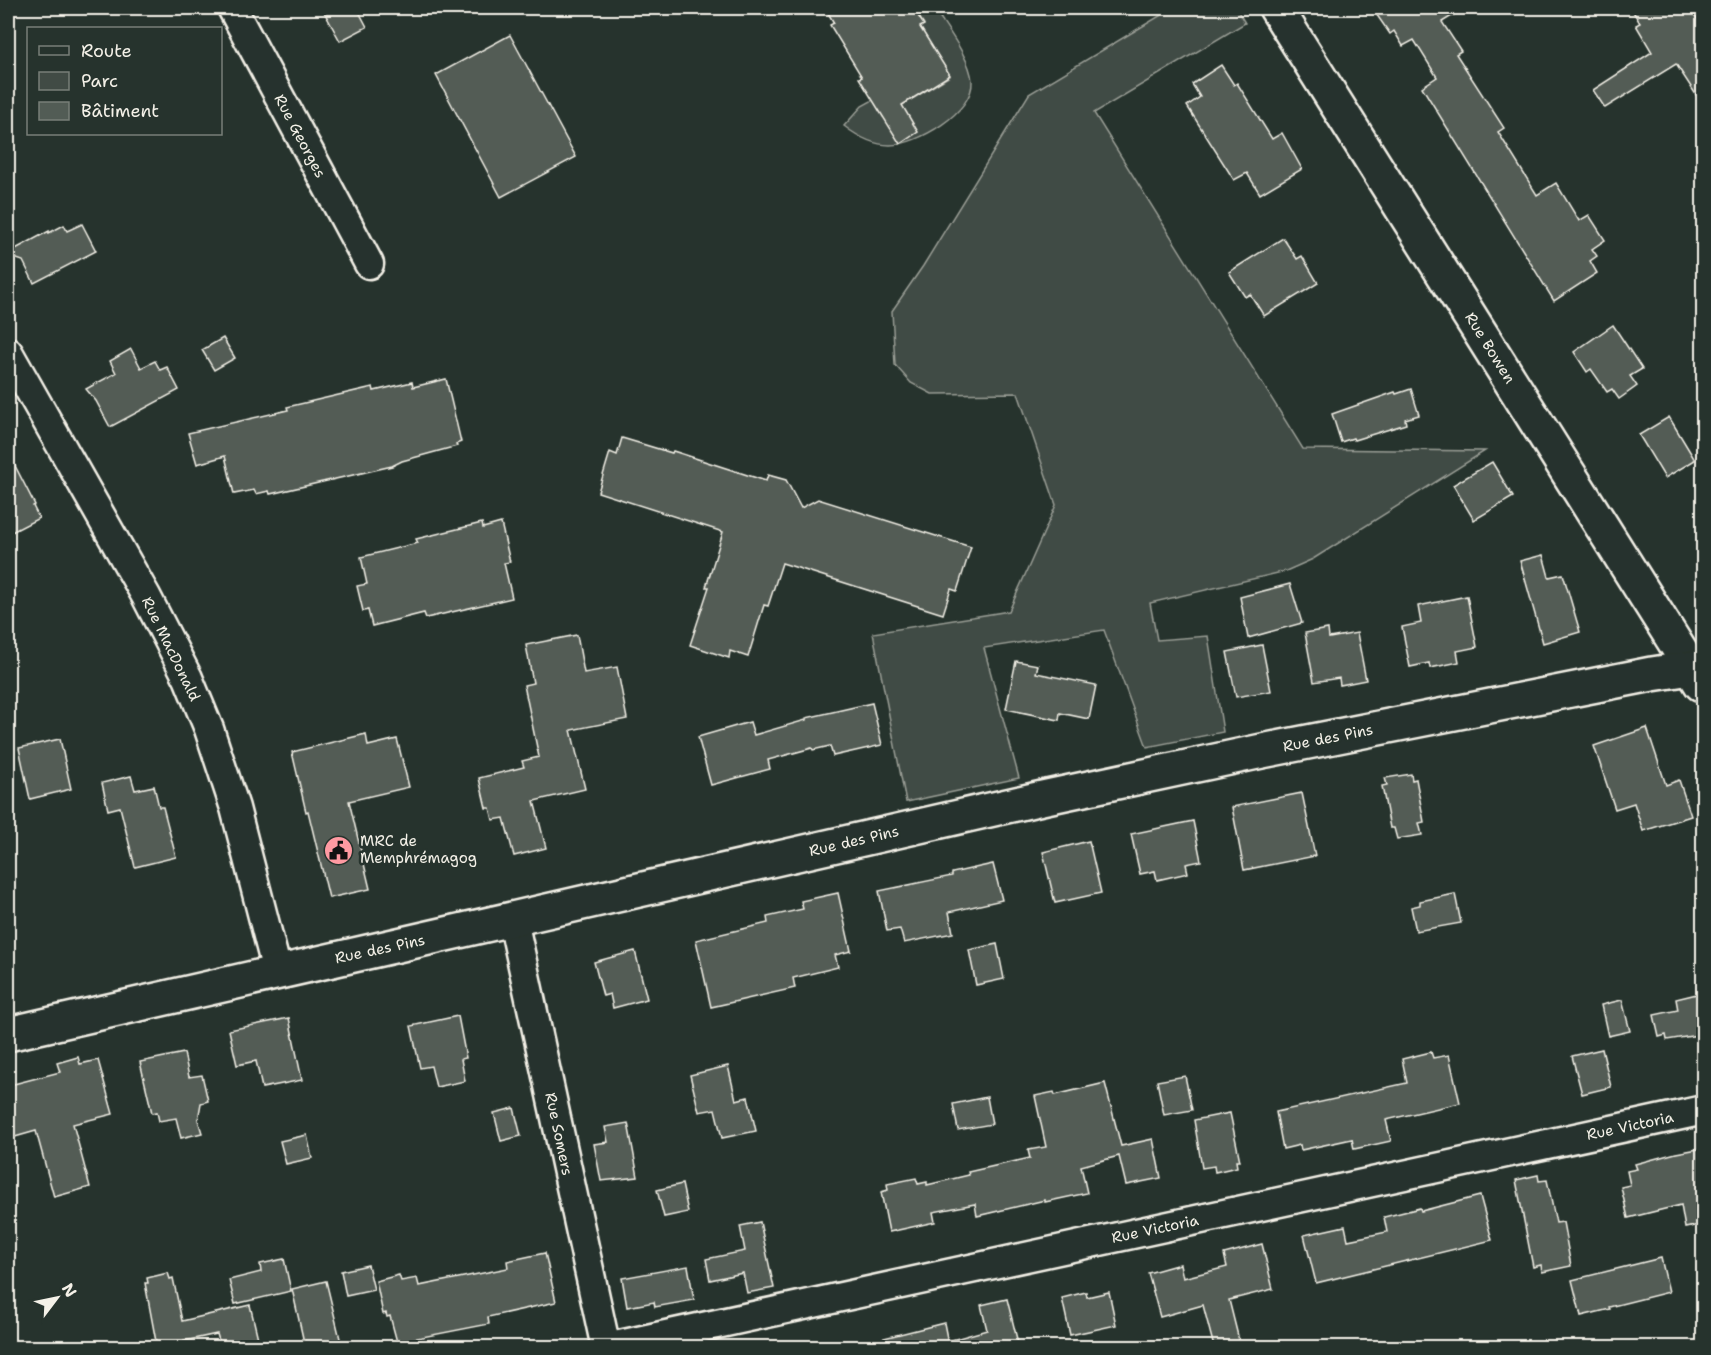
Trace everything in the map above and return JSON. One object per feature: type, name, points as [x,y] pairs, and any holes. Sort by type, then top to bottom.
[{"type":"street","name":"Rue Georges","points":[[232,8],[369,264]]},
{"type":"street","name":"Rue Bowen","points":[[1276,8],[1699,674]]},
{"type":"street","name":"Rue MacDonald","points":[[8,352],[151,606],[188,678],[212,738],[235,808],[277,971]]},
{"type":"street","name":"Rue des Pins","points":[[8,1034],[1141,776],[1262,751],[1699,674]]},
{"type":"street","name":"Rue Somers","points":[[513,920],[606,1347]]},
{"type":"street","name":"Rue Victoria","points":[[606,1347],[1704,1110]]},
{"type":"green space","points":[[908,8],[934,8],[967,62],[972,81],[970,93],[954,115],[928,133],[901,144],[871,142],[844,126],[862,106],[873,100],[883,117],[950,76],[920,27],[924,24],[915,11],[911,13]]},
{"type":"green space","points":[[1173,8],[1236,8],[1245,23],[1094,113],[1303,449],[1485,451],[1313,559],[1286,571],[1150,603],[1157,640],[1208,636],[1223,732],[1147,747],[1104,630],[984,648],[1019,778],[906,802],[873,633],[1009,611],[1056,505],[1018,393],[932,394],[911,383],[895,365],[892,311],[923,266],[1029,94]]},
{"type":"building","points":[[322,8],[357,8],[367,27],[340,41]]},
{"type":"building","points":[[825,8],[913,8],[924,25],[920,27],[950,75],[902,105],[918,132],[900,144],[859,78],[862,77],[830,25],[834,23]]},
{"type":"building","points":[[1372,8],[1465,8],[1442,22],[1461,51],[1456,54],[1504,128],[1498,132],[1537,195],[1556,183],[1579,221],[1589,215],[1605,240],[1592,249],[1597,256],[1590,261],[1597,273],[1554,301],[1422,87],[1437,77],[1414,40],[1403,46],[1394,31],[1390,34]]},
{"type":"building","points":[[1631,8],[1690,8],[1704,29],[1704,107],[1676,64],[1605,108],[1593,90],[1652,52],[1636,25],[1640,23]]},
{"type":"building","points":[[510,35],[576,157],[501,197],[436,75]]},
{"type":"building","points":[[1221,65],[1234,85],[1237,83],[1272,139],[1282,133],[1302,169],[1260,194],[1247,173],[1234,180],[1187,106],[1200,97],[1192,84]]},
{"type":"building","points":[[82,224],[96,251],[34,283],[23,261],[8,256],[8,253],[49,231],[49,233],[64,225],[67,231]]},
{"type":"building","points":[[1283,238],[1297,259],[1302,256],[1318,283],[1264,316],[1250,294],[1245,297],[1229,272]]},
{"type":"building","points":[[1613,325],[1642,369],[1630,376],[1637,386],[1619,399],[1612,389],[1607,392],[1591,369],[1587,372],[1574,352]]},
{"type":"building","points":[[223,338],[235,358],[214,370],[202,350]]},
{"type":"building","points":[[131,349],[141,368],[155,361],[160,370],[167,367],[179,390],[110,427],[96,401],[86,389],[116,373],[110,361]]},
{"type":"building","points":[[446,379],[461,442],[456,444],[457,446],[402,461],[392,466],[270,494],[269,491],[256,494],[254,490],[234,494],[225,456],[197,464],[188,433],[288,410],[287,407],[373,387],[374,391],[412,382],[413,387]]},
{"type":"building","points":[[1411,389],[1419,415],[1405,419],[1406,424],[1341,442],[1332,414],[1395,392],[1396,394]]},
{"type":"building","points":[[1669,417],[1695,460],[1665,478],[1639,435]]},
{"type":"building","points":[[622,438],[672,453],[673,451],[766,481],[768,475],[786,480],[801,508],[818,499],[971,547],[957,591],[951,589],[943,614],[782,563],[768,606],[764,605],[748,657],[730,651],[729,658],[690,645],[709,587],[706,587],[723,532],[598,492],[610,452],[617,455]]},
{"type":"building","points":[[8,452],[35,505],[33,506],[39,518],[8,534]]},
{"type":"building","points":[[1492,462],[1513,497],[1474,520],[1453,485]]},
{"type":"building","points":[[482,523],[483,528],[501,523],[510,562],[504,563],[512,598],[426,618],[424,613],[372,626],[368,610],[363,611],[357,586],[367,584],[361,557],[418,543],[416,539]]},
{"type":"building","points":[[1543,555],[1549,577],[1563,574],[1580,632],[1543,643],[1520,561]]},
{"type":"building","points":[[1290,584],[1302,623],[1248,638],[1240,597]]},
{"type":"building","points":[[1467,596],[1477,647],[1457,651],[1459,662],[1430,668],[1429,663],[1410,667],[1402,627],[1421,623],[1418,606]]},
{"type":"building","points":[[1328,629],[1329,638],[1357,633],[1366,680],[1340,685],[1339,678],[1314,682],[1305,633]]},
{"type":"building","points":[[577,635],[584,673],[617,667],[627,719],[571,730],[585,789],[534,801],[546,848],[514,856],[504,818],[493,820],[490,808],[486,808],[479,778],[524,767],[522,761],[539,757],[524,685],[533,683],[526,645]]},
{"type":"building","points":[[1262,645],[1271,691],[1236,697],[1227,652]]},
{"type":"building","points":[[1016,661],[1038,665],[1036,673],[1096,685],[1089,719],[1060,713],[1059,720],[1006,709]]},
{"type":"building","points":[[872,703],[882,745],[833,756],[830,746],[813,750],[812,748],[768,760],[770,769],[711,785],[698,737],[750,722],[754,735],[806,720],[806,718]]},
{"type":"building","points":[[1647,728],[1666,785],[1679,780],[1691,816],[1643,831],[1634,803],[1615,809],[1594,746]]},
{"type":"building","name":"MRC de Memphrémagog","points":[[366,734],[368,746],[397,739],[409,787],[349,801],[370,889],[329,898],[292,752]]},
{"type":"building","points":[[60,739],[71,789],[30,799],[19,748]]},
{"type":"building","points":[[1411,774],[1412,780],[1416,779],[1424,822],[1419,823],[1422,835],[1397,839],[1394,828],[1390,828],[1382,786],[1387,785],[1385,778]]},
{"type":"building","points":[[131,776],[135,790],[154,786],[159,807],[163,807],[176,857],[135,867],[120,807],[108,810],[102,783]]},
{"type":"building","points":[[1302,793],[1315,856],[1244,870],[1232,807]]},
{"type":"building","points":[[1193,821],[1201,861],[1186,864],[1188,873],[1157,880],[1155,871],[1140,874],[1131,834]]},
{"type":"building","points":[[1089,841],[1101,893],[1055,903],[1043,852]]},
{"type":"building","points":[[993,864],[1002,900],[949,912],[953,933],[904,943],[900,929],[887,931],[879,891],[952,876],[952,873]]},
{"type":"building","points":[[838,893],[851,951],[835,955],[838,967],[793,978],[795,988],[711,1007],[696,940],[768,923],[767,917],[803,909],[801,901]]},
{"type":"building","points":[[1455,894],[1461,923],[1416,931],[1411,907],[1420,905],[1420,901]]},
{"type":"building","points":[[997,944],[1004,979],[976,985],[969,950]]},
{"type":"building","points":[[635,951],[647,999],[613,1008],[610,994],[603,996],[594,962]]},
{"type":"building","points":[[1701,993],[1704,1004],[1704,1034],[1667,1040],[1666,1035],[1659,1037],[1654,1015],[1678,1010],[1676,999]]},
{"type":"building","points":[[1622,1000],[1630,1031],[1608,1036],[1601,1005]]},
{"type":"building","points":[[458,1016],[466,1058],[461,1059],[465,1081],[436,1087],[431,1066],[420,1068],[411,1026]]},
{"type":"building","points":[[289,1018],[302,1080],[262,1088],[256,1061],[237,1065],[229,1030]]},
{"type":"building","points":[[1602,1049],[1611,1087],[1582,1094],[1572,1056]]},
{"type":"building","points":[[1431,1052],[1433,1058],[1449,1055],[1460,1103],[1386,1120],[1391,1141],[1354,1149],[1352,1139],[1301,1150],[1300,1145],[1283,1149],[1276,1112],[1407,1083],[1402,1059]]},
{"type":"building","points":[[184,1053],[189,1077],[202,1075],[208,1101],[201,1103],[198,1120],[202,1133],[181,1138],[176,1118],[159,1121],[157,1112],[152,1113],[140,1062]]},
{"type":"building","points":[[78,1057],[80,1064],[98,1060],[113,1114],[73,1124],[90,1187],[54,1197],[36,1131],[8,1139],[8,1088],[11,1087],[10,1085],[60,1072],[57,1063]]},
{"type":"building","points":[[728,1066],[736,1100],[748,1097],[756,1131],[722,1138],[715,1109],[699,1112],[690,1075]]},
{"type":"building","points":[[1185,1076],[1192,1110],[1164,1115],[1157,1081]]},
{"type":"building","points":[[1105,1083],[1121,1146],[1153,1139],[1161,1178],[1126,1185],[1119,1156],[1081,1166],[1087,1193],[977,1216],[975,1204],[933,1212],[935,1222],[889,1232],[881,1192],[888,1190],[887,1184],[916,1178],[918,1184],[927,1182],[927,1185],[969,1175],[968,1172],[1030,1158],[1028,1150],[1046,1147],[1035,1096],[1054,1092],[1055,1095]]},
{"type":"building","points":[[987,1097],[992,1124],[958,1130],[953,1104]]},
{"type":"building","points":[[514,1108],[521,1136],[501,1141],[494,1113]]},
{"type":"building","points":[[1230,1113],[1240,1161],[1236,1161],[1237,1167],[1215,1172],[1214,1166],[1202,1168],[1194,1120]]},
{"type":"building","points":[[628,1123],[638,1177],[601,1181],[594,1144],[608,1142],[605,1127]]},
{"type":"building","points":[[307,1135],[312,1158],[286,1164],[280,1141]]},
{"type":"building","points":[[1704,1148],[1704,1224],[1685,1228],[1681,1205],[1628,1218],[1621,1187],[1630,1185],[1627,1171],[1637,1169],[1635,1164]]},
{"type":"building","points":[[1538,1175],[1539,1181],[1547,1180],[1556,1223],[1563,1222],[1571,1266],[1542,1272],[1541,1265],[1533,1267],[1516,1180]]},
{"type":"building","points":[[682,1184],[688,1212],[664,1217],[657,1190]]},
{"type":"building","points":[[1480,1196],[1492,1240],[1316,1283],[1304,1235],[1345,1226],[1348,1240],[1387,1232],[1384,1217],[1420,1208],[1421,1211]]},
{"type":"building","points":[[760,1222],[774,1288],[747,1293],[743,1273],[710,1280],[706,1259],[745,1251],[740,1226]]},
{"type":"building","points":[[1262,1244],[1273,1289],[1229,1300],[1240,1344],[1214,1347],[1203,1305],[1160,1317],[1148,1273],[1180,1264],[1183,1278],[1227,1267],[1224,1254]]},
{"type":"building","points":[[545,1253],[556,1302],[488,1317],[489,1324],[397,1342],[390,1316],[383,1314],[376,1281],[399,1275],[401,1281],[417,1278],[419,1286],[508,1268],[507,1261]]},
{"type":"building","points":[[1661,1258],[1669,1292],[1581,1316],[1572,1280]]},
{"type":"building","points":[[284,1259],[291,1291],[235,1304],[229,1280],[261,1272],[260,1264]]},
{"type":"building","points":[[368,1265],[374,1290],[346,1296],[341,1271]]},
{"type":"building","points":[[688,1266],[694,1300],[655,1307],[654,1302],[627,1307],[622,1278]]},
{"type":"building","points":[[168,1273],[170,1279],[173,1278],[182,1321],[250,1305],[260,1347],[221,1347],[217,1334],[157,1347],[145,1283],[148,1283],[147,1278]]},
{"type":"building","points":[[326,1281],[342,1347],[305,1347],[292,1289]]},
{"type":"building","points":[[1086,1292],[1087,1297],[1109,1292],[1116,1325],[1070,1335],[1062,1298]]},
{"type":"building","points":[[1007,1299],[1019,1347],[877,1347],[876,1340],[944,1323],[948,1343],[948,1341],[987,1330],[981,1305]]},
{"type":"place","name":"MRC de Memphrémagog","points":[[339,850]]}]
